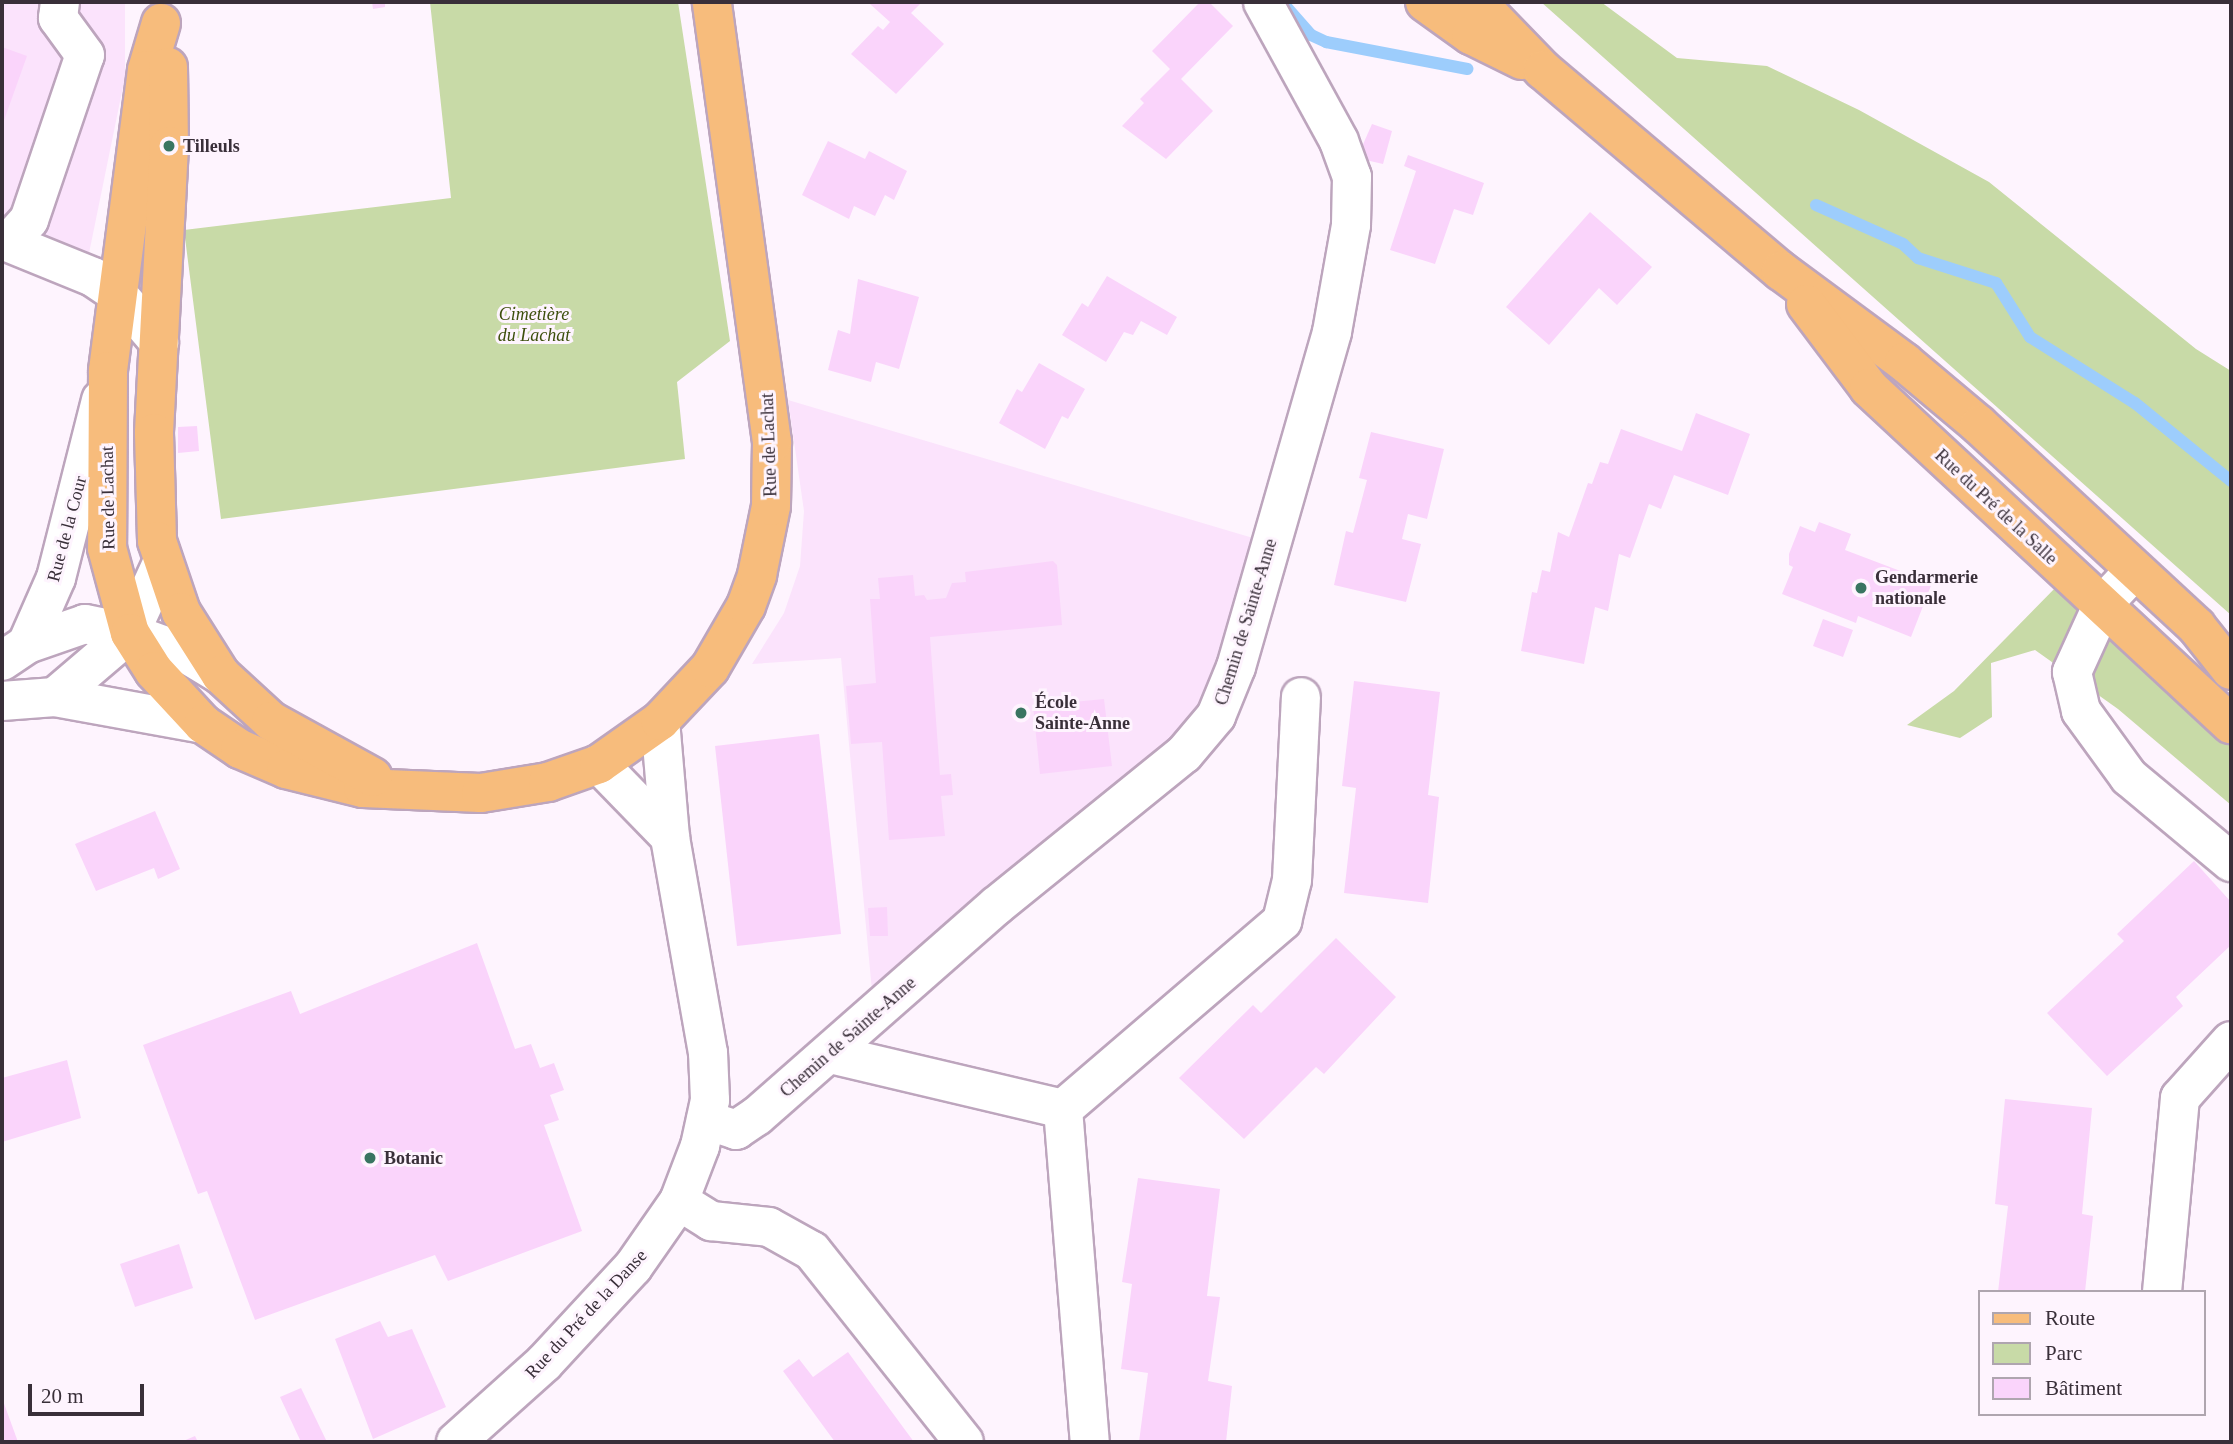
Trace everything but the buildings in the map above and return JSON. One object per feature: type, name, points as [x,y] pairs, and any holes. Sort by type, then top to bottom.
[{"type":"main road","name":"Rue de Lachat","points":[[161,12],[147,70],[127,247],[117,293],[108,371],[107,548],[130,633],[154,671],[203,724],[240,749],[286,769],[363,788],[414,793],[520,788],[599,764],[660,721],[710,668],[746,606],[767,535],[773,478],[768,396],[712,2]]},
{"type":"main road","name":"Rue du Pré de la Salle","points":[[1426,2],[1471,35],[1543,70]]},
{"type":"main road","name":"Rue du Pré de la Salle","points":[[1477,2],[1543,70],[1781,271],[1904,362],[1968,416],[2196,626],[2231,670]]},
{"type":"main road","name":"Rue de Lachat","points":[[161,12],[168,71],[169,146],[153,486],[163,561],[181,612],[221,675],[271,721],[383,783],[414,793]]},
{"type":"main road","name":"Rue du Pré de la Salle","points":[[1781,271],[1869,388],[2231,724]]},
{"type":"street","points":[[60,2],[58,18],[85,55],[29,220],[5,241],[93,277],[117,293],[159,342]]},
{"type":"street","name":"Chemin de Sainte-Anne","points":[[706,1120],[736,1130],[744,1126],[830,1054],[996,906],[1184,754],[1216,716],[1228,692],[1332,332],[1351,225],[1352,177],[1343,152],[1270,7]]},
{"type":"street","name":"Rue de la Cour","points":[[14,652],[56,578],[108,371]]},
{"type":"street","points":[[55,697],[130,633],[163,561]]},
{"type":"street","points":[[2134,571],[2103,604],[2072,672],[2081,710],[2129,777],[2231,862]]},
{"type":"street","name":"Rue de la Cour","points":[[14,652],[85,624],[130,633],[185,653],[221,675]]},
{"type":"street","points":[[2,701],[55,697],[203,724]]},
{"type":"street","points":[[1063,1109],[1282,921],[1292,880],[1300,697]]},
{"type":"street","name":"Rue du Pré de la Danse","points":[[456,1442],[579,1327],[633,1267],[679,1201],[706,1120],[708,1053],[670,837],[660,721]]},
{"type":"street","points":[[599,764],[670,837]]},
{"type":"street","points":[[2162,1290],[2180,1098],[2231,1041]]},
{"type":"street","points":[[830,1054],[1063,1109]]},
{"type":"street","points":[[1063,1109],[1090,1442]]},
{"type":"street","points":[[679,1201],[711,1220],[769,1227],[812,1251],[964,1442]]},
{"type":"shaded area","points":[[2,2],[125,2],[125,77],[86,268],[2,240]]},
{"type":"shaded area","name":"École Sainte-Anne","points":[[788,400],[1253,538],[1205,695],[1188,731],[872,991],[841,658],[752,664],[784,613],[800,566],[804,511]]},
{"type":"green space","name":"Cimetière du Lachat","points":[[430,2],[678,2],[730,341],[677,382],[685,459],[221,519],[184,230],[451,198]]},
{"type":"green space","points":[[1541,2],[1601,2],[1677,58],[1767,66],[1859,110],[1989,182],[2196,349],[2231,371],[2231,615]]},
{"type":"green space","points":[[2061,582],[2231,721],[2231,805],[2118,709],[2035,650],[1991,663],[1992,717],[1960,738],[1907,725],[1954,691]]},
{"type":"waterway","points":[[1282,2],[1311,35],[1326,42],[1467,69]]},
{"type":"waterway","points":[[1816,205],[1903,244],[1918,258],[1996,283],[2030,337],[2135,403],[2231,481]]},
{"type":"place","name":"Tilleuls","points":[[169,146]]},
{"type":"place","name":"Gendarmerie nationale","points":[[1861,588]]},
{"type":"place","name":"École Sainte-Anne","points":[[1021,713]]},
{"type":"place","name":"Botanic","points":[[370,1158]]}]
